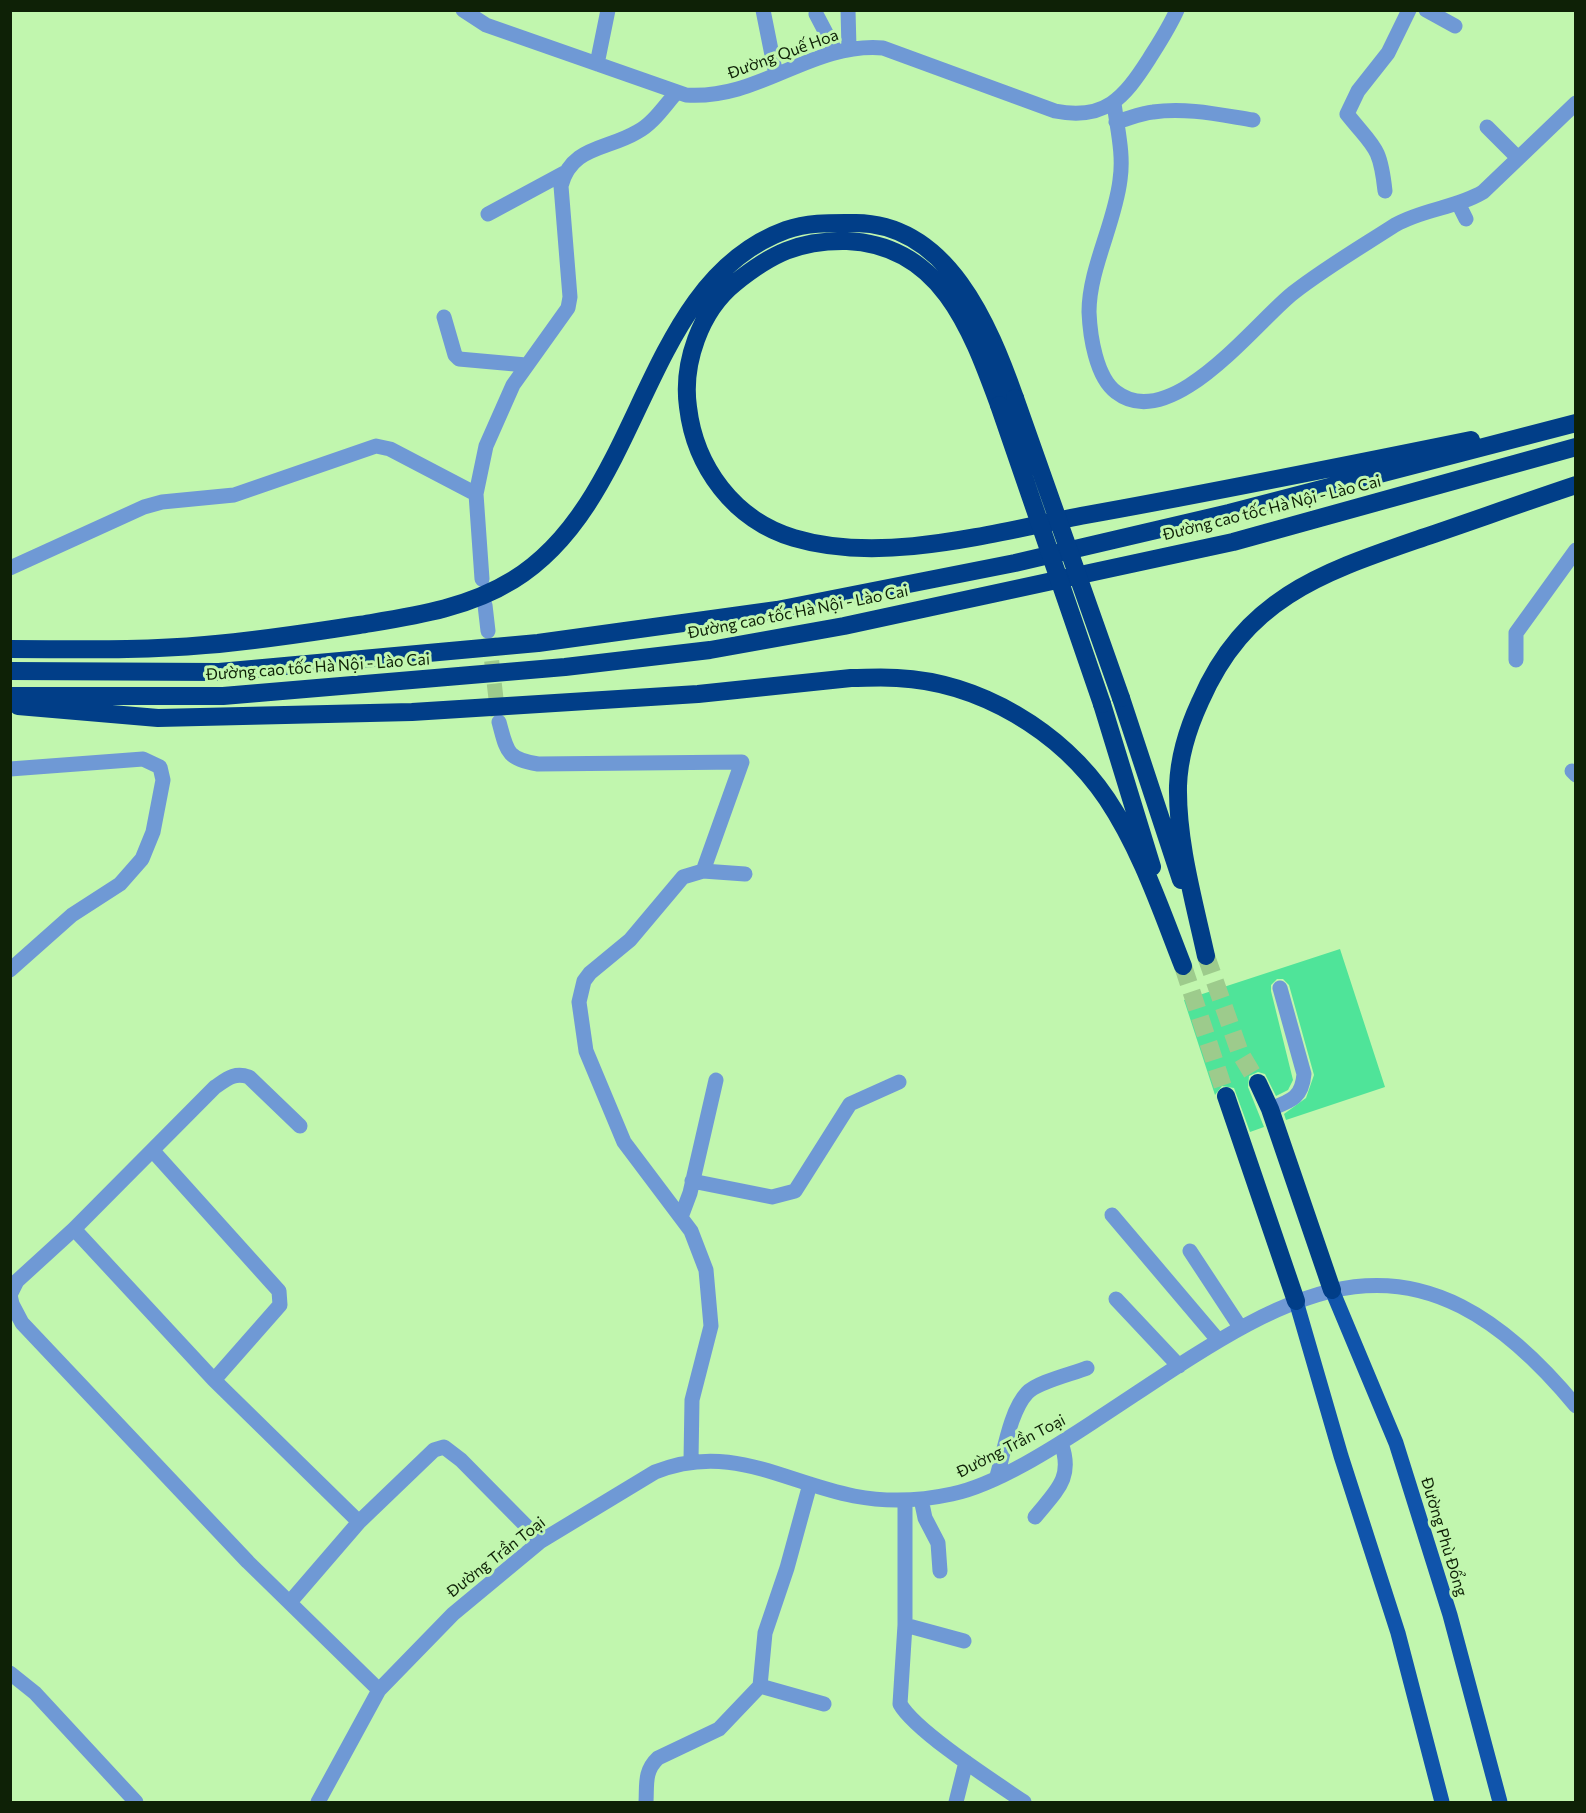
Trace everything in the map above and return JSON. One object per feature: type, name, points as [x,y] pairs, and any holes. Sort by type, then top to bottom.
[{"type":"highway","points":[[10,649],[112,650],[203,646],[306,634],[442,610],[498,589],[542,557],[567,531],[588,502],[607,474],[685,315],[712,280],[754,245],[787,229],[820,223],[863,223],[907,234],[925,246],[960,283],[974,305],[1002,361],[1007,402],[1183,966],[1141,863],[1116,813],[1092,780],[1048,735],[1026,719],[979,696],[923,681],[897,678],[851,678],[698,694],[555,705],[219,717],[123,716],[10,705]]},
{"type":"highway","points":[[1575,421],[1227,489],[946,541],[889,548],[856,548],[819,544],[791,537],[758,522],[730,500],[705,467],[691,430],[686,396],[689,361],[703,324],[726,291],[765,260],[794,247],[826,240],[881,246],[899,252],[925,268],[963,322],[1007,402],[1121,698],[1206,956],[1178,802],[1179,777],[1189,731],[1206,687],[1243,631],[1272,606],[1309,581],[1383,552],[1575,485]]},
{"type":"highway","name":"Đường cao tốc Hà Nội - Lào Cai","points":[[10,671],[219,672],[538,643],[777,610],[992,567],[1229,513],[1575,421]]},
{"type":"highway","name":"Đường cao tốc Hà Nội - Lào Cai","points":[[10,696],[223,696],[566,667],[710,650],[844,626],[1233,542],[1575,447]]},
{"type":"highway","points":[[1258,1083],[1270,1109],[1332,1290]]},
{"type":"highway","points":[[1226,1096],[1296,1300]]},
{"type":"main road","name":"Đường Phù Đổng","points":[[1332,1290],[1396,1443],[1450,1615],[1500,1803]]},
{"type":"main road","points":[[1296,1300],[1341,1456],[1398,1633],[1442,1803]]},
{"type":"street","name":"Đường Quế Hoa","points":[[463,10],[486,25],[677,92],[711,97],[735,92],[842,50],[883,48],[1055,111],[1072,114],[1094,111],[1114,103],[1129,90],[1177,10]]},
{"type":"street","points":[[597,64],[608,10]]},
{"type":"street","points":[[763,10],[776,75]]},
{"type":"street","points":[[842,50],[848,10]]},
{"type":"street","points":[[1385,191],[1380,157],[1376,147],[1347,114],[1358,91],[1388,52],[1409,10]]},
{"type":"street","points":[[1426,10],[1455,26]]},
{"type":"street","points":[[816,14],[842,50]]},
{"type":"street","points":[[488,214],[564,173],[579,156],[638,132],[677,92]]},
{"type":"street","points":[[1114,103],[1121,158],[1120,181],[1089,311],[1092,336],[1103,375],[1110,388],[1123,398],[1133,401],[1162,398],[1190,384],[1249,338],[1295,291],[1401,221],[1458,203],[1483,192],[1575,103]]},
{"type":"street","points":[[1116,122],[1152,112],[1170,110],[1208,112],[1253,120]]},
{"type":"street","points":[[1487,127],[1518,158]]},
{"type":"street","points":[[482,579],[476,494],[486,447],[497,416],[526,365],[568,308],[570,297],[561,186],[564,173]]},
{"type":"street","points":[[1458,203],[1467,219]]},
{"type":"street","points":[[444,317],[455,355],[459,359],[526,365]]},
{"type":"street","points":[[10,568],[144,507],[162,502],[246,492],[376,447],[390,449],[476,494]]},
{"type":"street","points":[[1516,660],[1516,633],[1575,550]]},
{"type":"street","points":[[485,605],[488,631]]},
{"type":"street","points":[[499,722],[506,751],[520,761],[538,764],[653,765],[742,762],[703,871]]},
{"type":"street","points":[[10,769],[143,759],[160,767],[163,780],[147,847],[129,876],[72,915],[10,970]]},
{"type":"street","points":[[691,1460],[692,1400],[700,1363],[709,1340],[711,1306],[702,1256],[691,1231],[624,1142],[586,1051],[579,1002],[580,991],[590,973],[630,940],[682,877],[703,871],[745,874]]},
{"type":"street","points":[[1270,1109],[1294,1100],[1302,1090],[1304,1074],[1280,988]]},
{"type":"street","points":[[300,1126],[259,1086],[239,1074],[229,1077],[215,1087],[74,1229],[17,1281],[10,1295],[22,1323],[248,1562],[379,1689]]},
{"type":"street","points":[[681,1217],[716,1080]]},
{"type":"street","points":[[692,1181],[772,1197],[795,1191],[850,1104],[899,1082]]},
{"type":"street","points":[[153,1151],[279,1291],[280,1305],[214,1380]]},
{"type":"street","points":[[1112,1215],[1218,1340]]},
{"type":"street","points":[[74,1229],[214,1380],[359,1522]]},
{"type":"street","points":[[1190,1251],[1240,1327]]},
{"type":"street","name":"Đường Trần Toại","points":[[318,1803],[379,1689],[453,1614],[541,1541],[655,1472],[691,1460],[735,1463],[856,1497],[905,1500],[953,1494],[997,1476],[1061,1443],[1240,1327],[1296,1300],[1332,1290],[1405,1287],[1455,1303],[1478,1314],[1516,1342],[1574,1400]]},
{"type":"street","points":[[1116,1299],[1179,1366]]},
{"type":"street","points":[[997,1476],[1010,1428],[1027,1393],[1036,1386],[1087,1368]]},
{"type":"street","points":[[1035,1517],[1064,1478],[1068,1460],[1061,1443]]},
{"type":"street","points":[[290,1602],[359,1522],[434,1450],[444,1447],[461,1460],[541,1541]]},
{"type":"street","points":[[646,1803],[647,1778],[651,1765],[658,1758],[719,1729],[760,1686],[765,1633],[787,1568],[810,1484]]},
{"type":"street","points":[[921,1499],[925,1518],[938,1543],[940,1571]]},
{"type":"street","points":[[905,1500],[905,1625],[900,1704],[909,1717],[966,1762],[1024,1802]]},
{"type":"street","points":[[905,1625],[964,1641]]},
{"type":"street","points":[[10,1673],[35,1693],[136,1803]]},
{"type":"street","points":[[760,1686],[824,1704]]},
{"type":"street","points":[[956,1803],[966,1762]]},
{"type":"building","points":[[1340,949],[1385,1087],[1286,1120],[1284,1114],[1306,1098],[1314,1075],[1289,985],[1283,979],[1277,979],[1271,985],[1271,991],[1293,1080],[1288,1090],[1276,1096],[1265,1074],[1258,1072],[1249,1076],[1248,1087],[1264,1127],[1250,1132],[1234,1088],[1222,1086],[1215,1095],[1184,1000]]},
{"type":"tunnel","points":[[489,638],[498,716]]},
{"type":"tunnel","points":[[1206,956],[1240,1053],[1258,1083]]},
{"type":"tunnel","points":[[1183,966],[1226,1096]]}]
